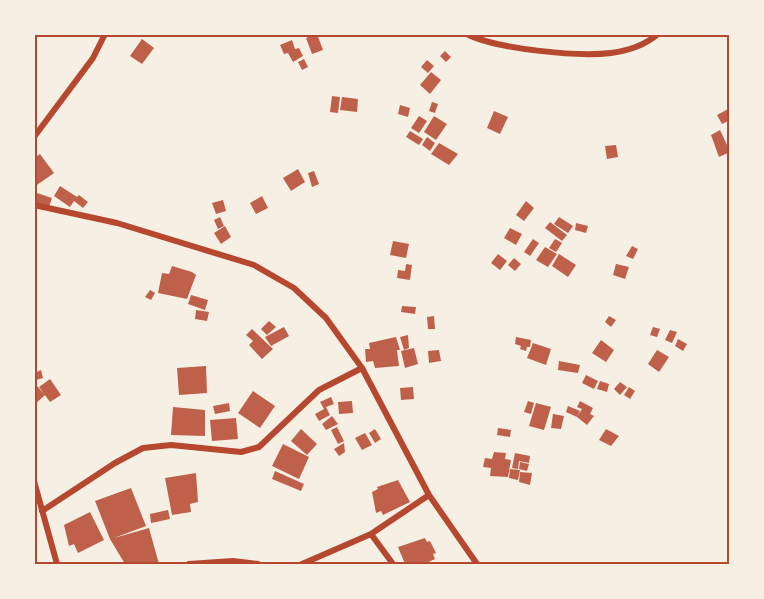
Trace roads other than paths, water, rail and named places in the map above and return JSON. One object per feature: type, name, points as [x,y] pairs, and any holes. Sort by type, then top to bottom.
[{"type":"street","points":[[34,137],[93,58],[105,34]]},
{"type":"street","points":[[467,34],[476,39],[519,48],[609,54],[630,49],[658,34]]},
{"type":"street","points":[[34,205],[117,223],[254,265],[294,288],[326,318],[362,368],[429,495],[477,564]]},
{"type":"street","points":[[42,511],[115,463],[143,448],[171,445],[241,452],[259,447],[319,390],[362,368]]},
{"type":"street","points":[[34,481],[57,564]]},
{"type":"street","points":[[302,564],[371,534],[429,495]]},
{"type":"street","points":[[371,534],[393,564]]},
{"type":"street","points":[[189,564],[233,561],[258,564]]}]
